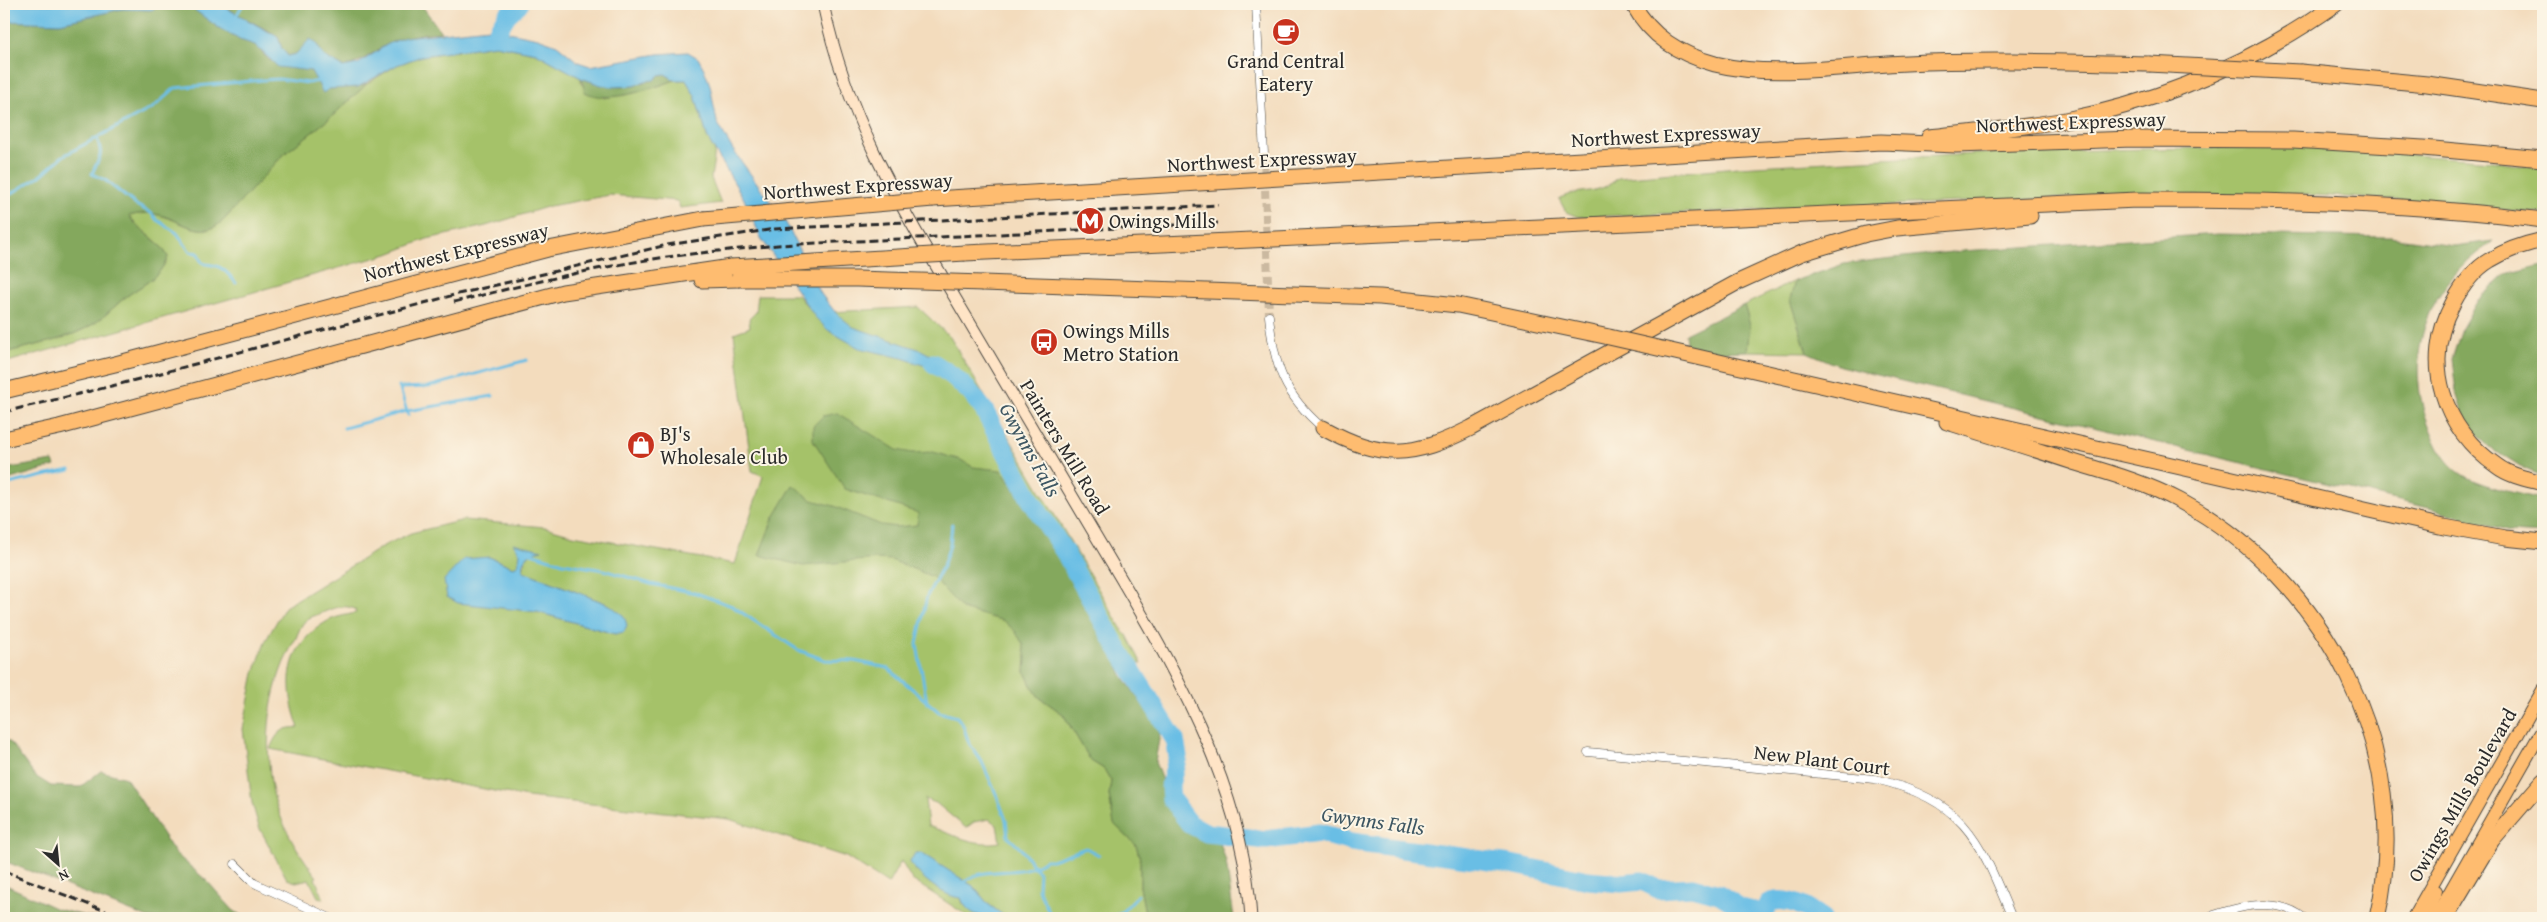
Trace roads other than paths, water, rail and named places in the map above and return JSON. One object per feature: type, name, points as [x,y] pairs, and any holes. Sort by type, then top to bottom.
[{"type":"highway","points":[[1633,4],[1650,29],[1675,50],[1716,64],[1763,70],[1908,62],[2149,64],[2301,72],[2427,84],[2543,101]]},
{"type":"highway","points":[[1881,142],[2033,125],[2125,106],[2205,77],[2246,59],[2335,4]]},
{"type":"highway","name":"Northwest Expressway","points":[[4,391],[96,369],[548,249],[702,219],[933,200],[1881,142],[1956,145],[2133,139],[2293,140],[2423,148],[2543,159]]},
{"type":"highway","points":[[1323,428],[1346,440],[1384,451],[1396,452],[1428,447],[1471,428],[1738,282],[1802,253],[1866,234],[1897,228],[2114,209],[2136,200]]},
{"type":"highway","points":[[4,439],[68,424],[563,292],[620,283],[965,253],[2136,200],[2209,200],[2358,205],[2543,220]]},
{"type":"highway","points":[[2543,240],[2510,250],[2489,260],[2471,276],[2447,312],[2440,338],[2437,368],[2442,394],[2451,418],[2463,436],[2478,452],[2498,468],[2519,477],[2543,483]]},
{"type":"highway","points":[[735,273],[1380,298],[1458,305],[1609,337],[2471,533],[2543,542]]},
{"type":"highway","points":[[1848,391],[2109,472],[2159,491],[2216,522],[2266,563],[2296,594],[2324,633],[2347,673],[2368,728],[2379,774],[2384,817],[2382,886],[2377,918]]},
{"type":"highway","points":[[2445,918],[2492,840],[2543,781]]},
{"type":"main road","name":"Painters Mill Road","points":[[824,4],[850,98],[885,178],[1172,667],[1211,752],[1233,814],[1244,859],[1251,918]]},
{"type":"main road","name":"Owings Mills Boulevard","points":[[2413,918],[2543,690]]},
{"type":"main road","name":"Owings Mills Boulevard","points":[[2435,918],[2543,728]]},
{"type":"main road","points":[[2424,918],[2462,831]]},
{"type":"street","points":[[1256,4],[1264,154]]},
{"type":"street","points":[[1269,316],[1275,355],[1287,389],[1308,415],[1323,428]]},
{"type":"street","name":"New Plant Court","points":[[1588,752],[1875,779],[1914,791],[1949,811],[1974,835],[1990,864],[2012,918]]},
{"type":"street","points":[[235,864],[254,884],[330,918]]},
{"type":"street","points":[[2205,918],[2239,908],[2268,905],[2290,908],[2304,918]]},
{"type":"water","points":[[4,4],[165,4],[151,10],[122,9],[60,23],[4,21]]},
{"type":"water","name":"Gwynns Falls","points":[[165,4],[219,4],[278,37],[282,49],[288,56],[296,54],[310,39],[315,42],[324,56],[343,67],[358,64],[388,44],[405,37],[489,28],[538,38],[557,45],[578,62],[590,66],[658,54],[688,52],[698,58],[704,69],[710,85],[717,122],[733,150],[786,223],[821,294],[836,313],[853,327],[921,350],[949,365],[953,376],[944,376],[929,367],[902,358],[859,348],[828,330],[815,317],[761,238],[744,199],[708,139],[695,96],[686,80],[675,80],[665,74],[659,75],[654,80],[645,81],[634,86],[613,87],[601,85],[581,78],[536,53],[495,45],[422,56],[397,65],[358,87],[329,89],[323,93],[311,71],[278,67],[255,45],[240,40],[219,28],[189,6]]},
{"type":"water","points":[[513,543],[542,550],[527,556],[523,563],[523,571],[610,605],[624,616],[627,625],[624,632],[615,634],[537,612],[458,603],[447,597],[444,580],[464,559],[489,557],[513,567],[518,565],[520,553]]},
{"type":"water","points":[[915,853],[921,853],[973,886],[988,904],[1007,918],[986,917],[974,914],[964,905],[961,898],[954,897],[940,890],[914,868],[910,862]]},
{"type":"waterway","points":[[236,16],[243,4]]},
{"type":"waterway","points":[[495,35],[507,15],[519,4]]},
{"type":"waterway","points":[[4,198],[40,176],[63,156],[154,107],[175,88],[279,79],[308,83],[319,81]]},
{"type":"waterway","points":[[97,138],[100,153],[99,160],[92,174],[105,180],[136,205],[151,213],[157,220],[177,233],[190,252],[198,253],[201,262],[222,268],[236,283]]},
{"type":"waterway","points":[[400,388],[428,387],[527,360]]},
{"type":"waterway","name":"Gwynns Falls","points":[[933,363],[953,376],[970,392],[984,410],[1031,500],[1064,551],[1113,640],[1175,740],[1178,756],[1170,785],[1171,799],[1190,824],[1207,833],[1266,840],[1319,833],[1352,842],[1511,864],[1588,880],[1621,883],[1642,881],[1658,889],[1693,887],[1719,894],[1741,908],[1761,913],[1766,910],[1769,903],[1782,901],[1796,904],[1822,918]]},
{"type":"waterway","points":[[399,386],[408,415]]},
{"type":"waterway","points":[[344,428],[407,411],[493,396]]},
{"type":"waterway","points":[[4,485],[70,470]]},
{"type":"waterway","points":[[927,703],[917,644],[927,596],[943,566],[950,545],[952,524]]},
{"type":"waterway","points":[[528,552],[563,563],[604,570],[651,584],[696,593],[732,606],[798,650],[825,660],[854,661],[888,668],[939,712],[957,717],[963,725],[969,743],[982,762],[997,796],[1006,820],[1008,837],[1021,849],[1039,873],[1038,889],[1052,918]]},
{"type":"waterway","points":[[963,884],[980,874],[1024,869],[1035,866],[1045,860],[1052,860],[1086,848],[1099,855]]},
{"type":"waterway","points":[[1111,918],[1123,911],[1138,895]]},
{"type":"tunnel","points":[[1264,154],[1269,316]]},
{"type":"railway","points":[[4,412],[120,384],[458,294],[667,245],[775,229],[1218,205]]},
{"type":"railway","points":[[454,302],[613,266],[667,257],[778,245],[1218,223]]},
{"type":"railway","points":[[4,871],[123,918]]},
{"type":"place","name":"Grand Central Eatery","points":[[1286,32]]},
{"type":"place","name":"Owings Mills","points":[[1090,221]]},
{"type":"place","name":"Owings Mills Metro Station","points":[[1044,342]]},
{"type":"place","name":"BJ's Wholesale Club","points":[[641,445]]}]
